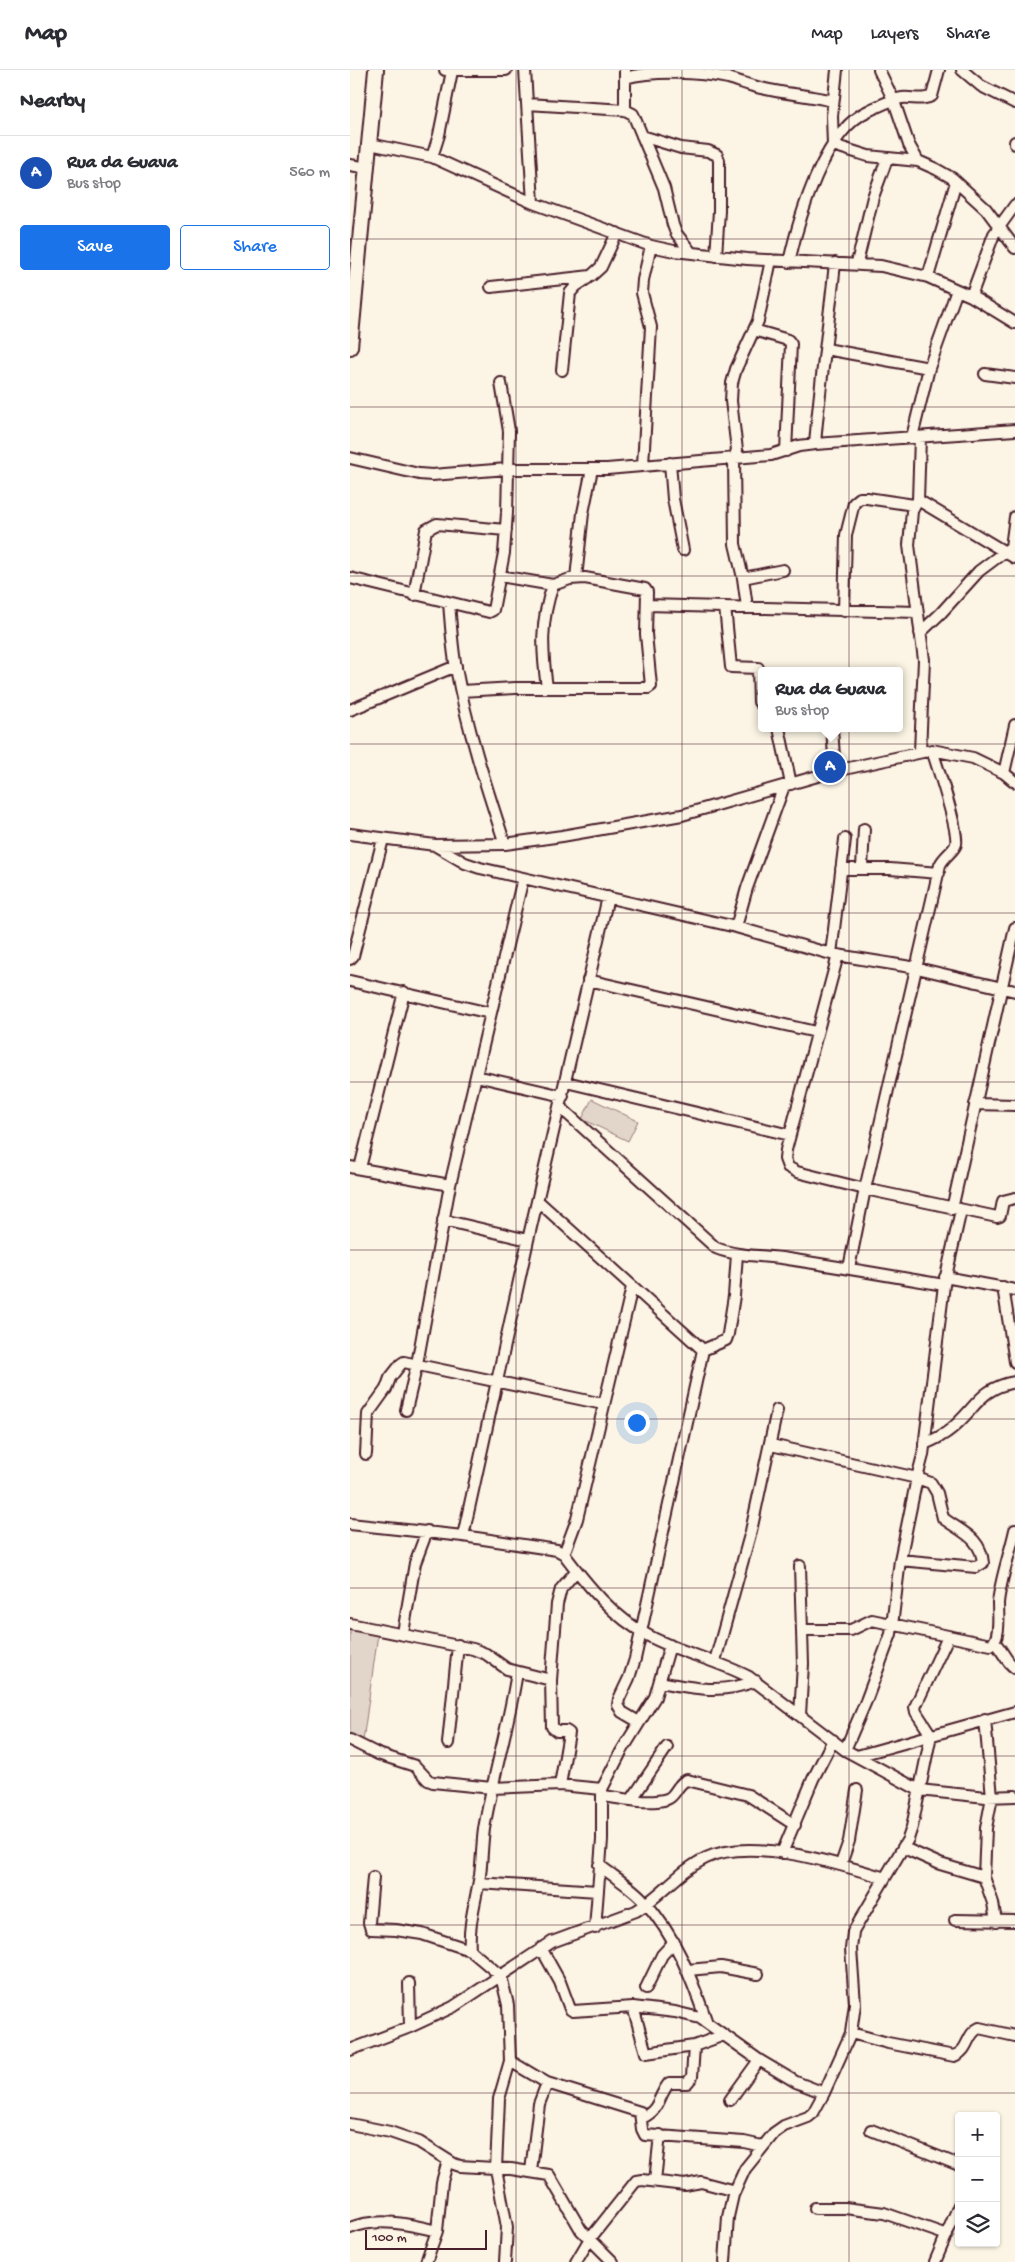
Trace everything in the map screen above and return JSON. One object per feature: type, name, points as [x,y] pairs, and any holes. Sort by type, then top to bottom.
[{"type":"main road","points":[[350,347],[376,70]]},
{"type":"street","points":[[432,157],[439,135],[449,71],[506,70]]},
{"type":"street","points":[[525,70],[533,203]]},
{"type":"street","points":[[833,145],[833,101],[837,70]]},
{"type":"street","points":[[879,70],[894,100],[909,145],[918,161]]},
{"type":"street","points":[[790,262],[797,227],[808,194],[833,145],[858,117],[894,100],[932,96],[939,70]]},
{"type":"street","points":[[962,70],[982,86],[1015,103]]},
{"type":"street","points":[[625,110],[625,74],[727,78],[760,88],[805,94],[833,101]]},
{"type":"street","points":[[527,104],[625,110],[633,114],[664,188],[676,233],[690,252]]},
{"type":"street","points":[[642,136],[681,148],[708,151],[717,155],[719,160],[719,211],[716,256]]},
{"type":"street","points":[[370,144],[432,157],[533,203],[651,246],[716,256],[790,262],[857,263],[881,266],[928,277],[970,296],[1015,323]]},
{"type":"street","points":[[833,145],[868,156],[918,161],[936,169],[956,182],[986,210],[1015,248]]},
{"type":"street","points":[[857,263],[886,159]]},
{"type":"street","points":[[350,165],[368,168]]},
{"type":"street","points":[[928,277],[956,182]]},
{"type":"street","points":[[970,296],[987,251],[999,226],[1015,205]]},
{"type":"street","points":[[562,370],[570,293],[576,286],[591,276],[604,262],[617,234]]},
{"type":"street","points":[[643,465],[651,327],[642,293],[651,246]]},
{"type":"street","points":[[747,607],[735,544],[734,458],[737,450],[732,383],[736,369],[754,330],[766,290],[771,260]]},
{"type":"street","points":[[815,444],[835,263]]},
{"type":"street","points":[[491,288],[591,276]]},
{"type":"street","points":[[920,751],[924,684],[918,612],[909,550],[911,521],[916,502],[916,437],[929,368],[957,290]]},
{"type":"street","points":[[754,330],[788,340],[791,344],[786,451]]},
{"type":"street","points":[[826,349],[929,368]]},
{"type":"street","points":[[985,374],[1015,378]]},
{"type":"street","points":[[350,578],[449,604],[489,612],[493,610],[506,530],[509,431],[501,383]]},
{"type":"street","points":[[350,458],[426,474],[507,469],[592,470],[771,456],[799,446],[815,444],[1015,430]]},
{"type":"street","points":[[670,463],[673,499],[683,550]]},
{"type":"street","points":[[576,578],[583,513],[592,470]]},
{"type":"street","points":[[844,611],[846,535],[854,502],[860,498],[916,502],[1010,547]]},
{"type":"street","points":[[1015,517],[1010,547],[1015,558]]},
{"type":"street","points":[[414,594],[426,530],[430,526],[437,524],[506,530]]},
{"type":"street","points":[[920,633],[941,614],[979,571],[1010,547]]},
{"type":"street","points":[[743,578],[784,570]]},
{"type":"street","points":[[461,691],[547,688],[648,688],[651,686],[646,634],[647,592],[644,589],[576,578],[553,585],[500,576]]},
{"type":"street","points":[[547,688],[542,640],[548,599],[553,585]]},
{"type":"street","points":[[449,604],[456,666],[472,741],[505,844]]},
{"type":"street","points":[[647,605],[918,612]]},
{"type":"street","points":[[725,606],[731,667],[758,668]]},
{"type":"street","points":[[350,710],[456,666]]},
{"type":"street","points":[[1004,773],[1015,725]]},
{"type":"street","points":[[736,927],[747,888],[787,785],[780,732]]},
{"type":"street","points":[[832,732],[835,771]]},
{"type":"street","points":[[849,1268],[865,1189],[938,873],[943,858],[954,849],[956,842],[948,804],[932,750]]},
{"type":"street","points":[[350,834],[435,845],[505,844],[655,821],[835,771],[920,751],[932,750],[973,758],[1004,773],[1015,782]]},
{"type":"street","points":[[862,868],[864,829]]},
{"type":"street","points":[[350,959],[353,956],[383,839]]},
{"type":"street","points":[[845,839],[834,954],[785,1159],[788,1167],[797,1172],[865,1189],[999,1217],[1003,1201],[1015,1198]]},
{"type":"street","points":[[435,845],[465,863],[523,878],[736,927],[834,954],[917,968],[1015,991]]},
{"type":"street","points":[[841,869],[862,868],[938,873]]},
{"type":"street","points":[[406,1410],[417,1364],[450,1185],[523,878]]},
{"type":"street","points":[[463,1536],[528,1240],[608,898]]},
{"type":"street","points":[[845,1750],[866,1701],[892,1625],[900,1560],[917,1478],[922,1464],[944,1281],[956,1209],[975,1104],[1015,928]]},
{"type":"street","points":[[588,980],[816,1032]]},
{"type":"street","points":[[350,981],[490,1013]]},
{"type":"street","points":[[404,992],[355,1167],[450,1185]]},
{"type":"street","points":[[476,1076],[563,1096]]},
{"type":"street","points":[[566,1082],[790,1136]]},
{"type":"street","points":[[975,1104],[1015,1105]]},
{"type":"street","points":[[560,1107],[716,1248],[737,1254],[775,1257],[1015,1290]]},
{"type":"street","points":[[538,1201],[703,1350]]},
{"type":"street","points":[[443,1220],[528,1240]]},
{"type":"street","points":[[638,1722],[622,1712],[618,1705],[619,1699],[630,1678],[703,1350],[726,1340],[728,1334],[734,1296],[737,1254]]},
{"type":"street","points":[[564,1554],[577,1520],[632,1287]]},
{"type":"street","points":[[1003,1287],[1015,1362]]},
{"type":"street","points":[[366,1454],[367,1420],[371,1408],[401,1364],[417,1364],[604,1404]]},
{"type":"street","points":[[924,1444],[952,1429],[988,1391],[1000,1385],[1015,1382]]},
{"type":"street","points":[[715,1661],[751,1530],[771,1446],[777,1410]]},
{"type":"street","points":[[771,1446],[917,1478],[931,1483],[937,1493],[943,1518],[973,1538],[983,1563],[976,1567],[900,1560]]},
{"type":"street","points":[[350,1524],[427,1531],[550,1548],[564,1554],[576,1571],[602,1600],[640,1631],[670,1645],[734,1668],[756,1681],[845,1750],[919,1790],[992,1797],[1015,1796]]},
{"type":"street","points":[[994,1642],[999,1595],[1011,1571],[1015,1530]]},
{"type":"street","points":[[403,1633],[415,1564],[427,1531]]},
{"type":"street","points":[[800,1566],[803,1685],[800,1715]]},
{"type":"street","points":[[560,1785],[569,1733],[557,1731],[552,1727],[551,1680],[555,1617],[564,1585],[576,1571]]},
{"type":"street","points":[[802,1630],[851,1630],[872,1620],[985,1645],[994,1642]]},
{"type":"street","points":[[350,1624],[458,1645],[486,1654],[501,1665],[517,1672],[551,1680]]},
{"type":"street","points":[[725,2262],[728,2217],[734,2191],[745,2169],[774,2132],[808,2117],[824,2093],[851,2032],[855,2004],[851,1949],[853,1932],[904,1848],[912,1827],[931,1735],[916,1712],[915,1707],[948,1637]]},
{"type":"street","points":[[994,1642],[1000,1647],[1007,1662],[1015,1668]]},
{"type":"street","points":[[448,1743],[458,1645]]},
{"type":"street","points":[[595,1928],[602,1793],[638,1722],[655,1696],[670,1645]]},
{"type":"street","points":[[470,1950],[473,1910],[479,1883],[484,1830],[510,1715],[517,1672]]},
{"type":"street","points":[[660,1682],[720,1690],[739,1687],[756,1681]]},
{"type":"street","points":[[856,1756],[1015,1712]]},
{"type":"street","points":[[985,1719],[992,1797],[986,1828],[984,1877],[994,1903],[996,1922]]},
{"type":"street","points":[[350,1740],[378,1754],[415,1766],[428,1780],[433,1782],[492,1788],[560,1785],[632,1799],[669,1798],[680,1784],[687,1780],[748,1795],[795,1825]]},
{"type":"street","points":[[782,1853],[813,1779],[833,1740]]},
{"type":"street","points":[[632,1799],[667,1746]]},
{"type":"street","points":[[841,1864],[849,1841],[857,1790]]},
{"type":"street","points":[[904,1848],[940,1864],[984,1877]]},
{"type":"street","points":[[350,2050],[410,2027],[453,2007],[541,1948],[563,1937],[624,1917],[647,1904],[675,1878],[714,1854],[740,1850],[782,1853],[841,1864],[886,1878]]},
{"type":"street","points":[[599,1865],[647,1904],[674,1942],[688,1970],[706,2020]]},
{"type":"street","points":[[373,1877],[369,1924],[371,1929],[407,1931],[422,1934],[470,1950],[501,1976],[509,2014],[510,2061],[499,2099],[496,2169],[507,2228],[505,2262]]},
{"type":"street","points":[[479,1883],[597,1891]]},
{"type":"street","points":[[955,1920],[1015,1921]]},
{"type":"street","points":[[646,1988],[662,1955],[674,1942]]},
{"type":"street","points":[[541,1948],[560,1982],[570,2009],[573,2011],[633,2007],[675,2012],[706,2020],[759,2060],[796,2082],[824,2093]]},
{"type":"street","points":[[688,1970],[721,1967],[758,1974]]},
{"type":"street","points":[[409,1983],[410,2027]]},
{"type":"street","points":[[633,2007],[646,2053],[694,2046],[724,2034]]},
{"type":"street","points":[[851,2032],[888,2043],[954,2056],[961,2054],[971,2034],[979,2028],[1015,2036]]},
{"type":"street","points":[[642,2118],[652,2113],[658,2107],[661,2093],[669,2084],[688,2084],[692,2077],[694,2046]]},
{"type":"street","points":[[730,2100],[759,2060]]},
{"type":"street","points":[[510,2061],[547,2082],[640,2112],[645,2135],[744,2142],[762,2146]]},
{"type":"street","points":[[530,2171],[539,2104],[547,2082]]},
{"type":"street","points":[[350,2124],[390,2132],[419,2142],[460,2166],[530,2171],[548,2175],[580,2230],[613,2262]]},
{"type":"street","points":[[871,2130],[955,2163]]},
{"type":"street","points":[[655,2181],[660,2135]]},
{"type":"street","points":[[426,2262],[437,2231],[442,2182],[448,2160]]},
{"type":"street","points":[[576,2262],[589,2240],[636,2181],[655,2181],[685,2185],[701,2182],[734,2191]]},
{"type":"street","points":[[815,2208],[845,2208],[884,2213],[947,2235]]},
{"type":"street","points":[[935,2262],[955,2215]]},
{"type":"street","points":[[350,2228],[378,2223],[398,2223],[437,2231]]},
{"type":"shaded area","points":[[592,1099],[638,1121],[628,1141],[582,1119]]},
{"type":"shaded area","points":[[350,1628],[378,1634],[363,1741],[350,1738]]},
{"type":"place","name":"Rua da Guava","points":[[830,767]]}]
